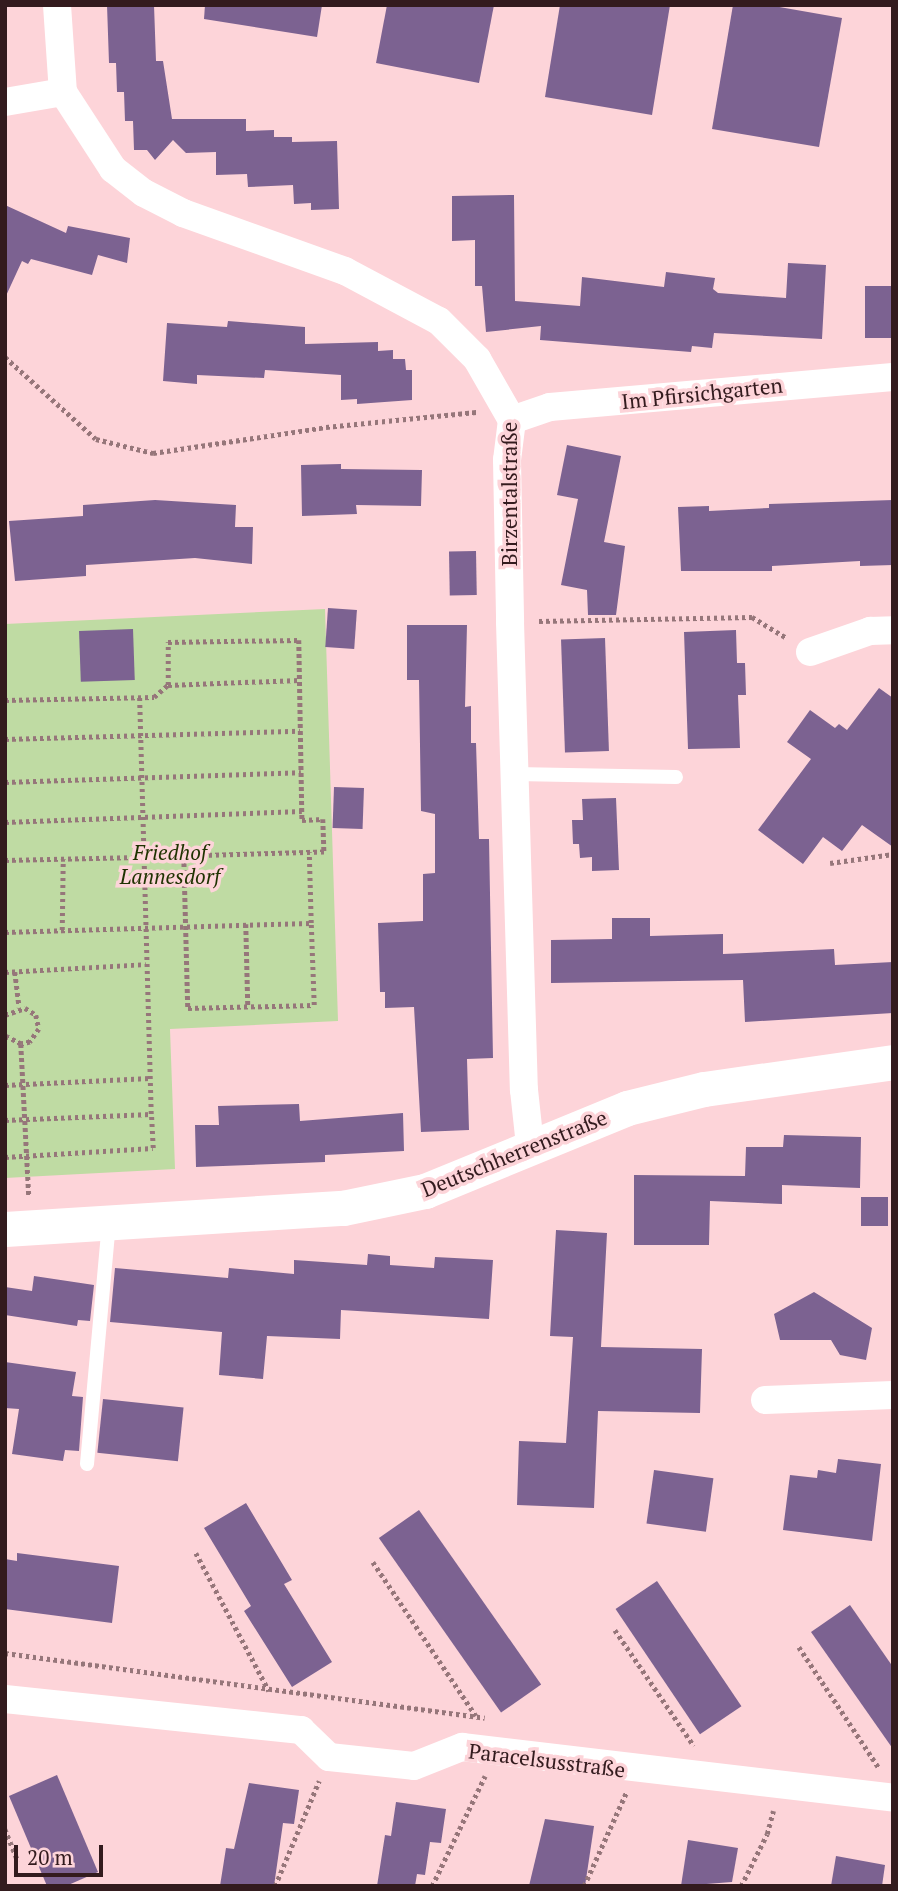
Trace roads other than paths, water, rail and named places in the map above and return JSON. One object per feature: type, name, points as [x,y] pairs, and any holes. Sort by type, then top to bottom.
[{"type":"street","points":[[5,102],[63,92],[57,5]]},
{"type":"street","name":"Birzentalstraße","points":[[63,92],[113,169],[144,194],[394,294],[439,321],[477,359],[509,414],[507,460],[510,622],[524,1090],[530,1145]]},
{"type":"street","name":"Im Pfirsichgarten","points":[[509,414],[550,407],[893,377]]},
{"type":"street","points":[[810,652],[870,631],[893,630]]},
{"type":"street","name":"Deutschherrenstraße","points":[[5,1229],[343,1208],[425,1191],[530,1145],[627,1108],[704,1089],[893,1062]]},
{"type":"street","points":[[765,1400],[893,1395]]},
{"type":"street","name":"Paracelsusstraße","points":[[5,1699],[301,1730],[329,1758],[414,1766],[462,1748],[780,1786],[888,1786]]},
{"type":"lane","points":[[515,774],[676,777]]},
{"type":"lane","points":[[87,1464],[109,1222]]},
{"type":"park label","name":"Friedhof Lannesdorf","points":[[170,864]]}]
